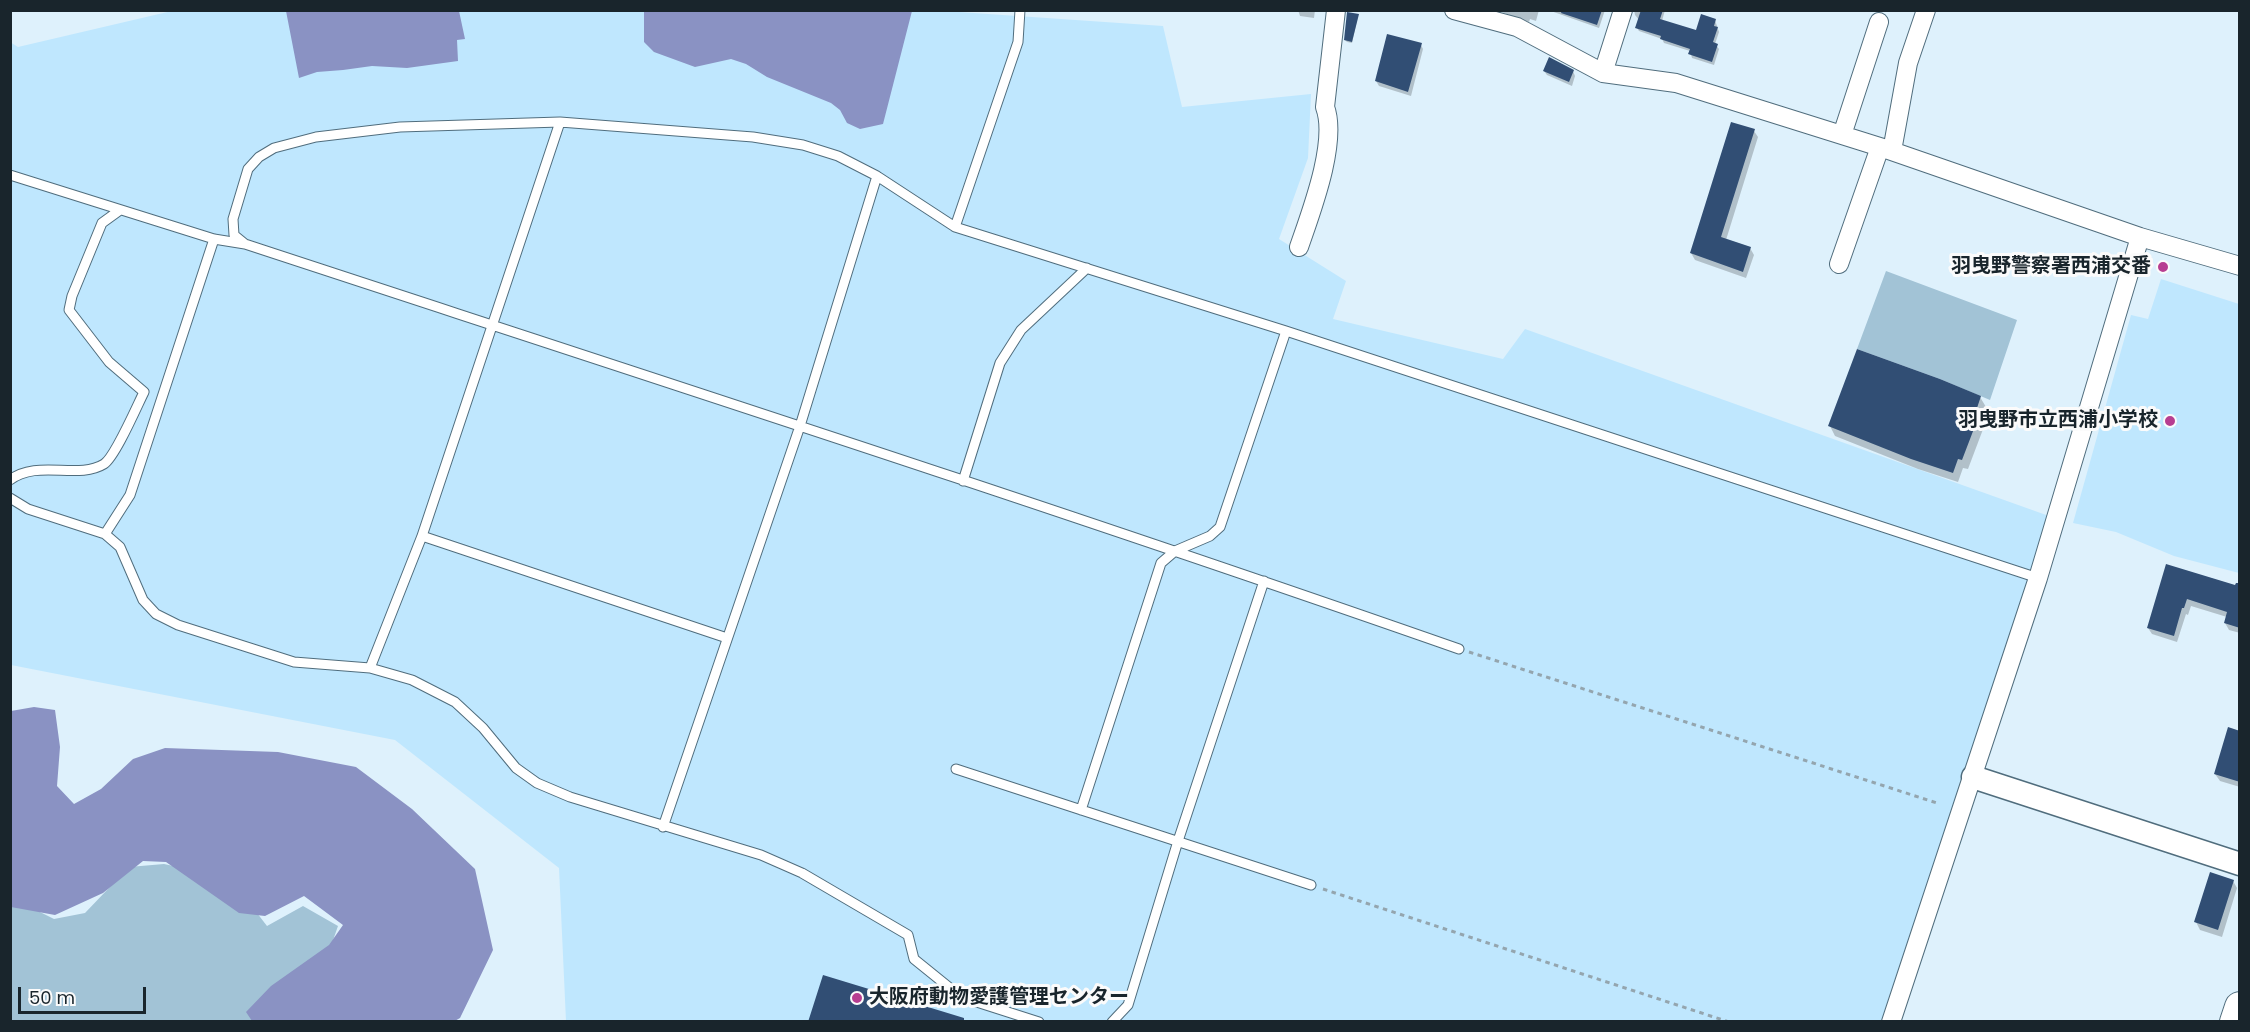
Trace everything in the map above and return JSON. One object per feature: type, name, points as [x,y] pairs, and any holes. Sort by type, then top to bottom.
[{"type":"highway","points":[[2235,1022],[2240,1007]]},
{"type":"street","points":[[1299,247],[1317,195],[1327,144],[1330,119],[1325,107],[1336,10]]},
{"type":"street","points":[[1454,10],[1517,27],[1603,73],[1676,83],[1886,149],[2140,237],[2240,266]]},
{"type":"street","points":[[1603,73],[1623,10]]},
{"type":"street","points":[[1839,264],[1886,149],[1908,63],[1926,10]]},
{"type":"street","points":[[1842,135],[1879,22]]},
{"type":"street","points":[[1891,1022],[2038,579],[2140,237]]},
{"type":"street","points":[[1973,777],[2240,864]]},
{"type":"lane","points":[[955,227],[1018,42],[1020,10]]},
{"type":"lane","points":[[370,668],[422,536],[560,122]]},
{"type":"lane","points":[[245,244],[234,235],[233,219],[248,169],[259,157],[274,148],[316,137],[400,127],[560,122],[753,137],[804,145],[838,156],[877,176],[955,227],[1286,331],[2038,579]]},
{"type":"lane","points":[[10,175],[214,239],[245,244],[1175,551],[1459,649]]},
{"type":"lane","points":[[663,827],[800,426],[877,176]]},
{"type":"lane","points":[[120,210],[102,223],[72,296],[69,310],[109,362],[144,392],[162,397]]},
{"type":"lane","points":[[105,534],[130,495],[214,239]]},
{"type":"lane","points":[[963,481],[1000,363],[1021,330],[1087,268]]},
{"type":"lane","points":[[1081,810],[1161,563],[1175,551],[1210,536],[1220,527],[1286,331]]},
{"type":"lane","points":[[11,479],[25,471],[86,469],[105,464],[144,392]]},
{"type":"lane","points":[[10,498],[28,509],[105,534],[120,547],[143,600],[156,614],[178,625],[294,662],[370,668],[412,680],[455,702],[483,728],[516,768],[537,783],[570,797],[663,827],[761,855],[802,873],[909,936],[914,959],[961,997],[1039,1022]]},
{"type":"lane","points":[[422,536],[727,638]]},
{"type":"lane","points":[[1112,1022],[1128,1005],[1178,841],[1264,581]]},
{"type":"lane","points":[[956,769],[1311,885]]},
{"type":"path","points":[[1459,649],[1937,803]]},
{"type":"path","points":[[1311,885],[1729,1022]]},
{"type":"shaded area","points":[[176,10],[930,10],[1163,26],[1182,107],[1311,94],[1308,158],[1279,239],[1346,281],[1333,319],[1503,359],[1525,329],[2049,516],[1881,1021],[566,1021],[559,868],[395,740],[11,665],[10,42],[18,47]]},
{"type":"shaded area","points":[[644,10],[912,11],[883,124],[860,129],[847,123],[840,110],[831,103],[767,77],[746,64],[731,59],[695,67],[654,52],[644,42]]},
{"type":"shaded area","points":[[286,11],[459,11],[465,39],[457,40],[458,61],[407,68],[372,66],[317,72],[299,78]]},
{"type":"shaded area","points":[[1886,271],[2017,320],[1990,400],[1857,349]]},
{"type":"shaded area","name":"羽曳野市立西浦小学校","points":[[2161,279],[2239,304],[2239,573],[2174,556],[2116,532],[2073,523],[2131,315],[2148,319]]},
{"type":"shaded area","points":[[34,707],[55,710],[60,747],[57,786],[74,804],[101,789],[133,759],[165,748],[278,752],[356,767],[412,809],[475,869],[493,950],[460,1018],[453,1022],[252,1021],[246,1012],[271,986],[329,945],[343,925],[304,896],[265,916],[239,913],[166,862],[143,861],[103,893],[55,915],[11,907],[11,711]]},
{"type":"shaded area","points":[[164,864],[230,878],[267,926],[303,906],[338,926],[324,966],[278,1021],[11,1021],[10,897],[54,919],[85,913],[129,867]]},
{"type":"building","points":[[1562,10],[1602,10],[1597,25],[1561,13]]},
{"type":"building","points":[[1641,10],[1663,10],[1660,19],[1696,30],[1701,14],[1716,19],[1714,26],[1718,27],[1713,42],[1718,44],[1712,62],[1688,54],[1690,49],[1660,39],[1661,36],[1635,28]]},
{"type":"building","points":[[1347,12],[1359,14],[1352,42],[1344,40]]},
{"type":"building","points":[[1387,34],[1422,43],[1408,92],[1375,81]]},
{"type":"building","points":[[1549,57],[1574,70],[1569,82],[1543,71]]},
{"type":"building","points":[[1731,122],[1755,129],[1721,237],[1751,247],[1743,272],[1690,253]]},
{"type":"building","points":[[1857,349],[1981,396],[1976,411],[1980,413],[1962,460],[1958,459],[1953,473],[1828,426]]},
{"type":"building","points":[[2166,564],[2235,585],[2240,583],[2240,628],[2224,623],[2227,612],[2187,599],[2174,636],[2147,628]]},
{"type":"building","points":[[2228,727],[2240,731],[2240,782],[2214,774]]},
{"type":"building","points":[[2210,872],[2234,880],[2218,930],[2194,922]]},
{"type":"building","name":"大阪府動物愛護管理センター","points":[[823,975],[964,1018],[964,1022],[808,1022]]},
{"type":"place","name":"羽曳野警察署西浦交番","points":[[2163,267]]},
{"type":"place","name":"羽曳野市立西浦小学校","points":[[2170,421]]},
{"type":"place","name":"大阪府動物愛護管理センター","points":[[857,998]]}]
